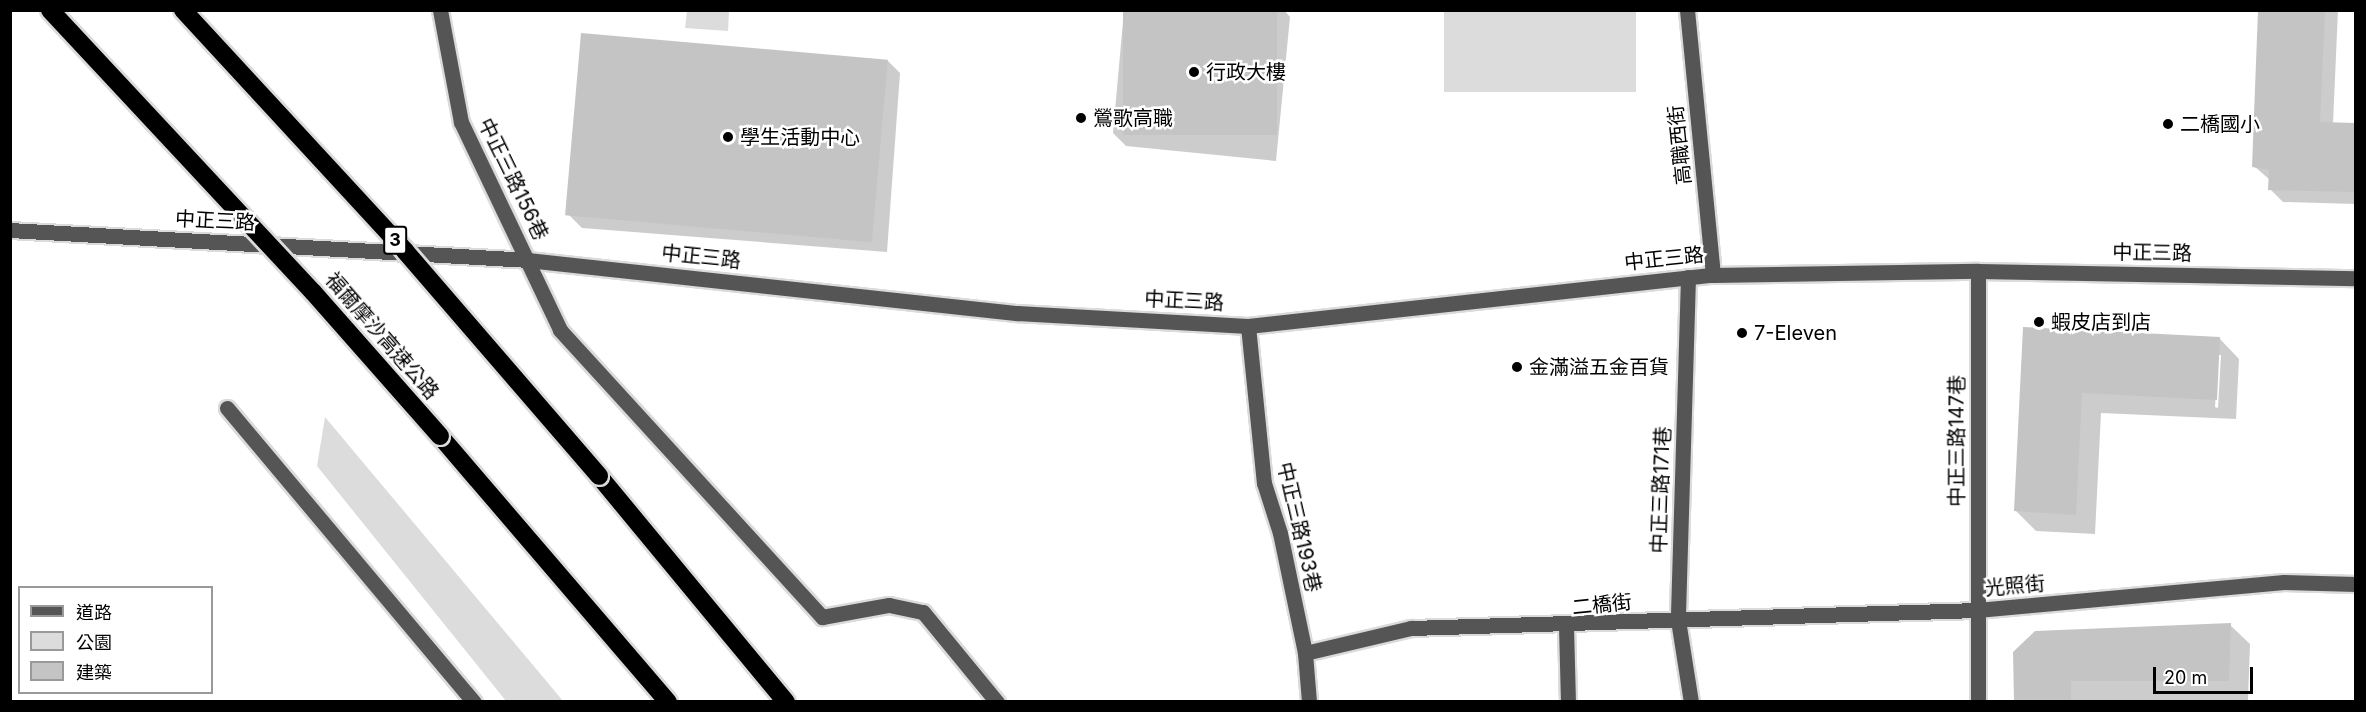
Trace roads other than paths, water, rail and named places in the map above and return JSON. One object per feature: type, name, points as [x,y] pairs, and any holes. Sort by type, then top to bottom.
[{"type":"highway","name":"福爾摩沙高速公路","points":[[50,10],[313,292],[668,702]]},
{"type":"highway","name":"3","points":[[183,10],[405,251],[599,476],[786,702]]},
{"type":"street","name":"中正三路156巷","points":[[440,10],[461,122],[560,330],[822,616],[889,605],[923,612],[997,702]]},
{"type":"street","name":"高職西街","points":[[1687,10],[1713,274]]},
{"type":"street","name":"中正三路","points":[[10,230],[528,260],[1017,312],[1248,326],[1713,274],[1978,271],[2355,278]]},
{"type":"street","name":"中正三路147巷","points":[[1978,271],[1978,702]]},
{"type":"street","name":"中正三路171巷","points":[[1688,278],[1678,620],[1691,702]]},
{"type":"street","name":"中正三路193巷","points":[[1248,326],[1264,483],[1280,533],[1305,653],[1309,702]]},
{"type":"street","points":[[227,408],[474,702]]},
{"type":"street","name":"光照街","points":[[1678,620],[1977,610],[2284,582],[2355,584]]},
{"type":"street","name":"二橋街","points":[[1568,702],[1566,626],[1678,620]]},
{"type":"street","points":[[1305,653],[1411,628],[1566,626]]},
{"type":"place","name":"行政大樓","points":[[1194,72]]},
{"type":"place","name":"鶯歌高職","points":[[1081,118]]},
{"type":"place","name":"二橋國小","points":[[2168,124]]},
{"type":"place","name":"學生活動中心","points":[[728,137]]},
{"type":"place","name":"蝦皮店到店","points":[[2039,322]]},
{"type":"place","name":"7-Eleven","points":[[1742,333]]},
{"type":"place","name":"金滿溢五金百貨","points":[[1517,367]]}]
